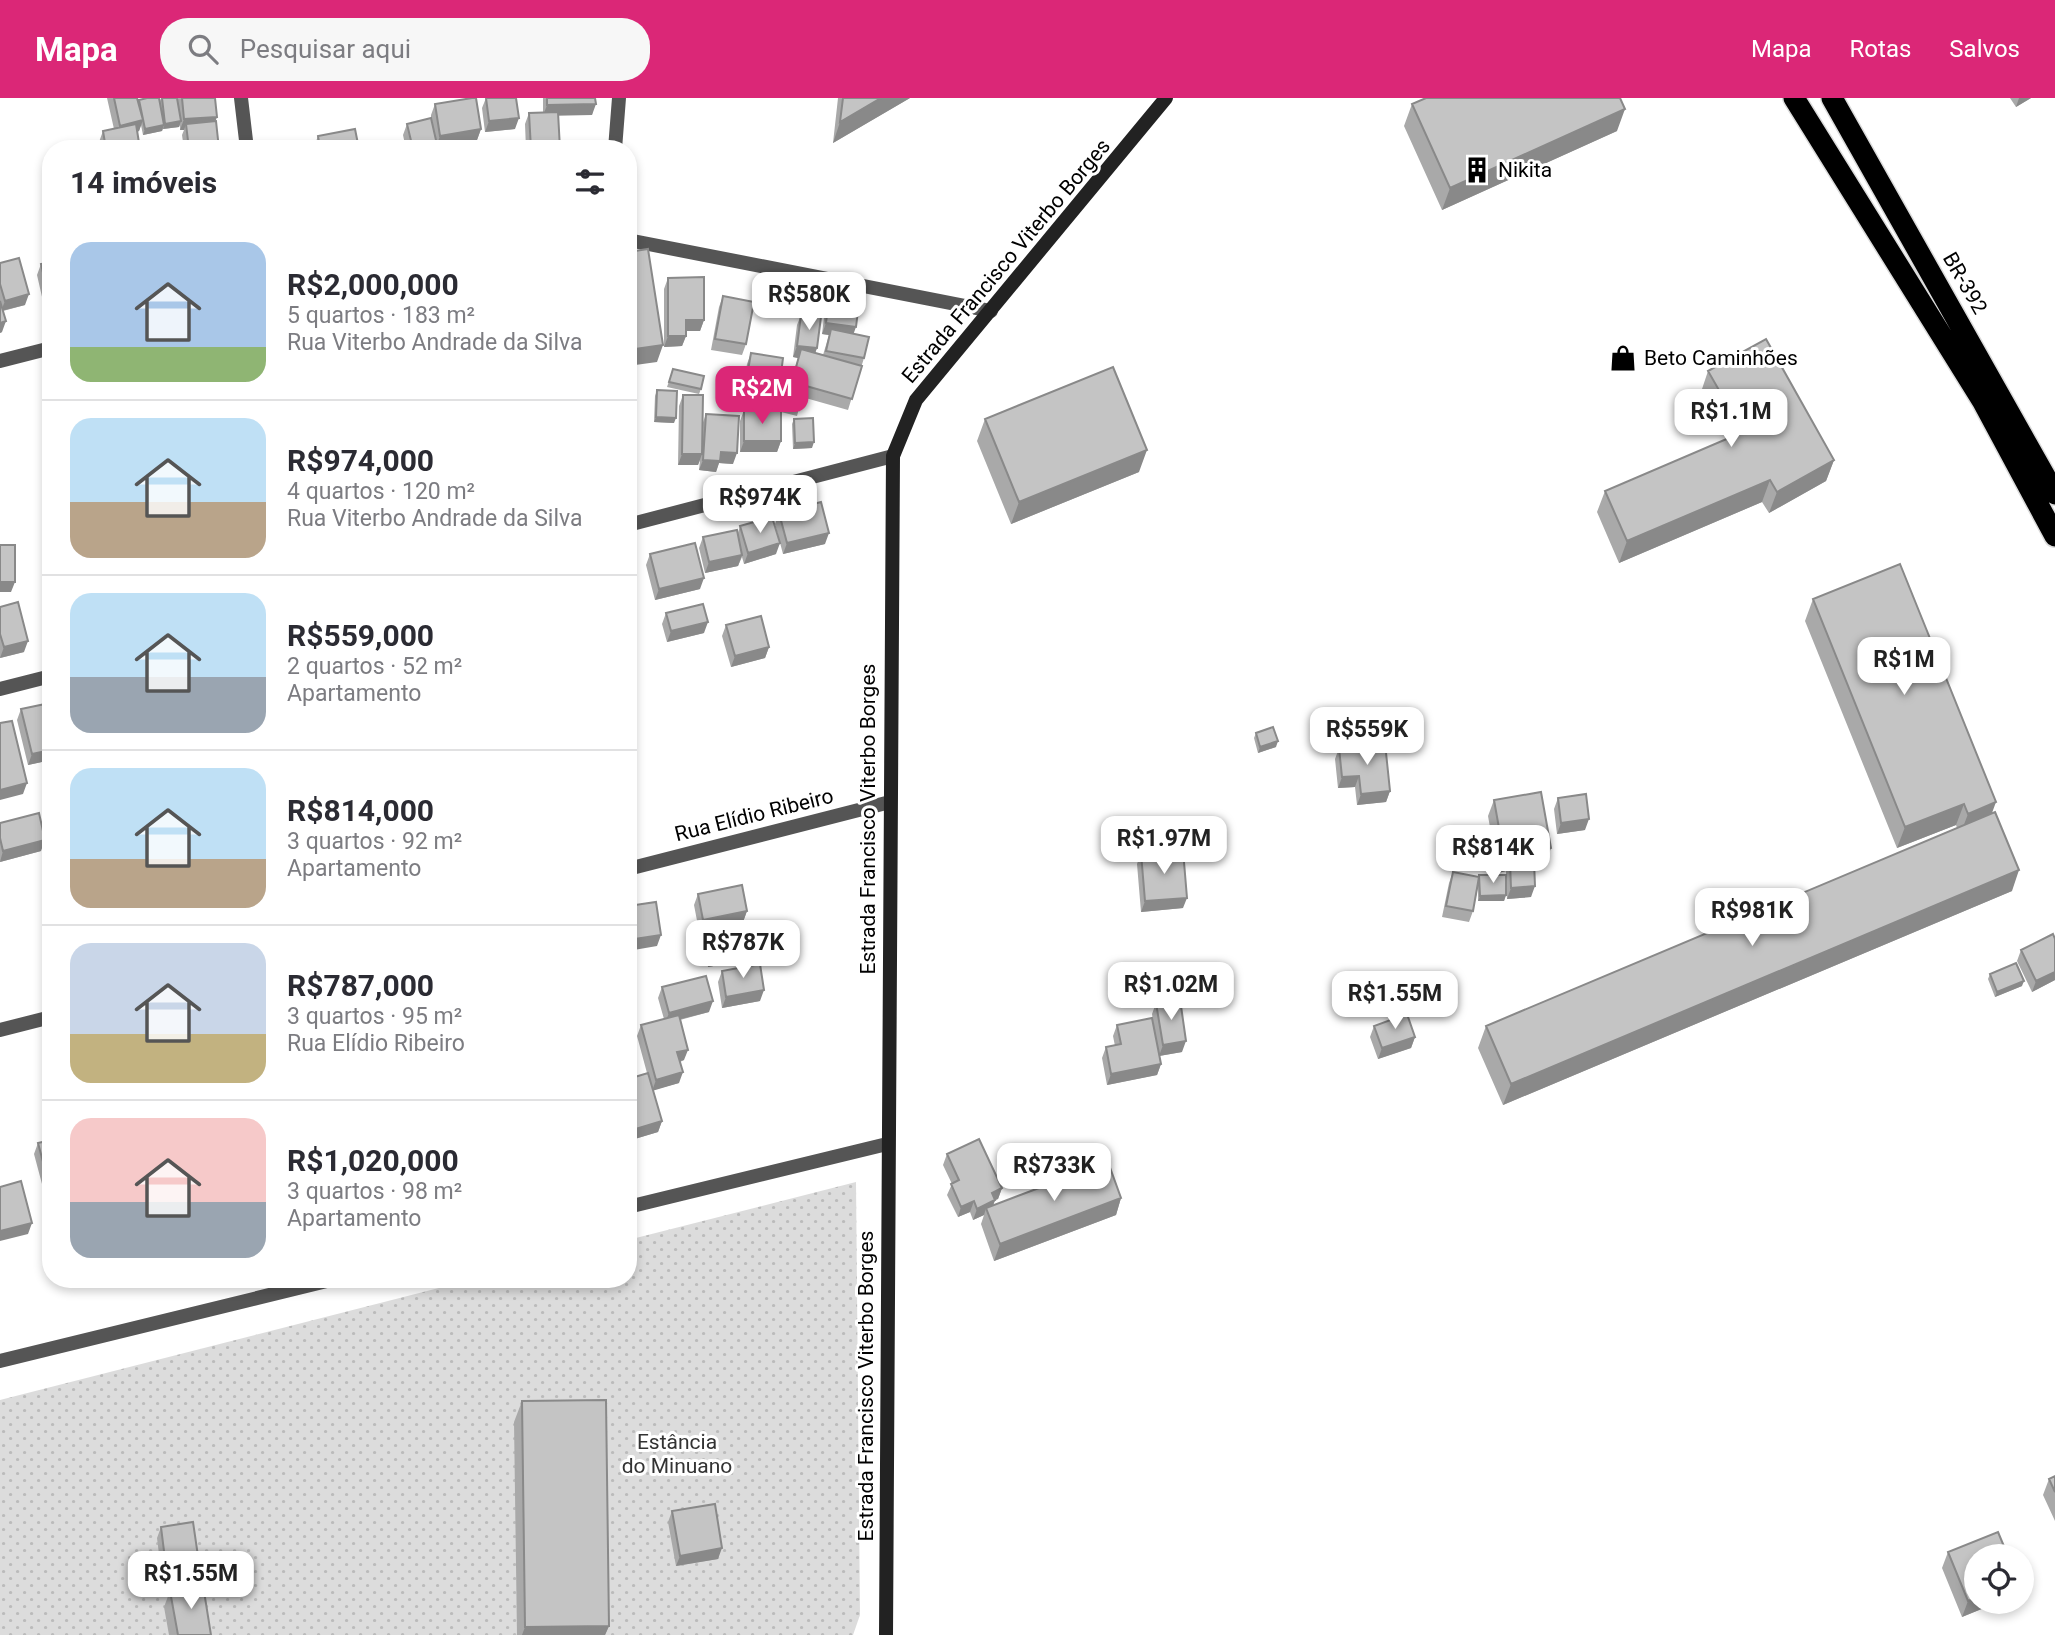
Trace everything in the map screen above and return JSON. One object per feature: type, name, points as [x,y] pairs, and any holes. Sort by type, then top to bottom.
[{"type":"highway","points":[[1794,98],[1983,402],[2055,536]]},
{"type":"highway","name":"BR-392","points":[[1832,98],[2055,494]]},
{"type":"street","points":[[241,98],[246,140]]},
{"type":"street","points":[[616,140],[620,98]]},
{"type":"street","name":"Estrada Francisco Viterbo Borges","points":[[886,1635],[893,456],[916,400],[1166,98]]},
{"type":"street","points":[[637,242],[991,311]]},
{"type":"street","points":[[0,361],[42,350]]},
{"type":"street","points":[[637,523],[893,456]]},
{"type":"street","points":[[0,689],[42,678]]},
{"type":"street","name":"Rua Elídio Ribeiro","points":[[637,867],[890,802]]},
{"type":"street","points":[[0,1030],[42,1019]]},
{"type":"street","points":[[637,1205],[887,1144]]},
{"type":"street","points":[[0,1362],[295,1288]]},
{"type":"green space","name":"Estância do Minuano","points":[[856,1182],[860,1615],[853,1635],[0,1635],[0,1400],[439,1288],[637,1288],[637,1238]]},
{"type":"building","points":[[114,98],[137,98],[143,120],[120,126]]},
{"type":"building","points":[[159,98],[164,125],[145,129],[139,100]]},
{"type":"building","points":[[162,98],[177,98],[181,121],[165,124]]},
{"type":"building","points":[[182,98],[215,98],[217,117],[184,119]]},
{"type":"building","points":[[476,98],[481,129],[440,136],[435,104]]},
{"type":"building","points":[[486,98],[516,98],[519,118],[489,121]]},
{"type":"building","points":[[547,98],[595,98],[596,104],[547,105]]},
{"type":"building","points":[[843,98],[881,98],[840,122]]},
{"type":"building","name":"Nikita","points":[[1426,98],[1620,98],[1625,109],[1450,188],[1412,104]]},
{"type":"building","points":[[558,112],[560,140],[530,140],[529,113]]},
{"type":"building","points":[[431,118],[436,140],[411,140],[407,124]]},
{"type":"building","points":[[216,121],[218,140],[188,140],[186,124]]},
{"type":"building","points":[[136,124],[139,140],[104,140],[103,131]]},
{"type":"building","points":[[355,129],[357,140],[319,140],[318,136]]},
{"type":"building","points":[[648,249],[663,345],[637,349],[637,251]]},
{"type":"building","points":[[19,258],[29,294],[5,301],[0,284],[0,263]]},
{"type":"building","points":[[704,277],[704,320],[686,320],[686,336],[668,336],[668,278]]},
{"type":"building","points":[[830,290],[860,294],[856,327],[826,323]]},
{"type":"building","points":[[723,296],[754,302],[746,344],[715,339]]},
{"type":"building","points":[[0,301],[6,321],[0,323]]},
{"type":"building","points":[[801,315],[821,317],[817,348],[797,346]]},
{"type":"building","points":[[831,329],[869,337],[864,358],[826,351]]},
{"type":"building","points":[[1766,339],[1834,460],[1777,492],[1770,480],[1627,541],[1605,491],[1743,432],[1708,371]]},
{"type":"building","points":[[801,349],[862,366],[852,399],[792,382]]},
{"type":"building","points":[[751,353],[783,358],[780,381],[747,376]]},
{"type":"building","points":[[1113,367],[1147,450],[1019,502],[985,419]]},
{"type":"building","points":[[673,369],[704,376],[701,389],[669,382]]},
{"type":"building","points":[[657,390],[677,391],[676,418],[656,417]]},
{"type":"building","points":[[781,390],[803,395],[799,410],[777,405]]},
{"type":"building","points":[[683,395],[703,395],[702,454],[682,454]]},
{"type":"building","points":[[744,410],[781,411],[781,441],[744,441]]},
{"type":"building","points":[[706,414],[739,416],[737,453],[721,452],[720,461],[703,460]]},
{"type":"building","points":[[813,418],[814,442],[795,443],[794,419]]},
{"type":"building","points":[[821,502],[829,533],[787,543],[779,513]]},
{"type":"building","points":[[772,517],[780,543],[748,553],[740,526]]},
{"type":"building","points":[[737,530],[742,555],[709,562],[703,537]]},
{"type":"building","points":[[695,543],[704,578],[659,589],[650,554]]},
{"type":"building","points":[[0,545],[15,545],[15,582],[0,582]]},
{"type":"building","points":[[1900,564],[1996,802],[1968,814],[1964,804],[1905,827],[1813,599]]},
{"type":"building","points":[[18,602],[28,641],[4,647],[0,634],[0,607]]},
{"type":"building","points":[[703,604],[708,622],[671,631],[666,613]]},
{"type":"building","points":[[761,616],[769,647],[735,656],[726,625]]},
{"type":"building","points":[[42,705],[42,752],[32,754],[21,709]]},
{"type":"building","points":[[12,721],[27,783],[0,790],[0,723]]},
{"type":"building","points":[[1273,727],[1278,741],[1260,747],[1256,733]]},
{"type":"building","points":[[1385,743],[1390,791],[1361,794],[1359,776],[1342,777],[1339,748]]},
{"type":"building","points":[[1541,792],[1551,848],[1504,856],[1494,800]]},
{"type":"building","points":[[1586,794],[1589,819],[1561,823],[1558,798]]},
{"type":"building","points":[[1995,812],[2019,870],[1511,1084],[1486,1026]]},
{"type":"building","points":[[39,813],[42,841],[3,851],[0,823]]},
{"type":"building","points":[[1183,850],[1187,898],[1145,901],[1141,853]]},
{"type":"building","points":[[1534,861],[1535,886],[1511,888],[1510,862]]},
{"type":"building","points":[[1453,872],[1479,877],[1473,911],[1446,906]]},
{"type":"building","points":[[1479,875],[1506,875],[1506,895],[1480,896]]},
{"type":"building","points":[[742,885],[747,911],[703,920],[698,894]]},
{"type":"building","points":[[656,902],[661,935],[637,939],[637,905]]},
{"type":"building","points":[[2053,934],[2055,972],[2036,981],[2021,950]]},
{"type":"building","points":[[752,942],[754,953],[710,961],[708,950]]},
{"type":"building","points":[[2016,963],[2024,981],[1997,992],[1990,974]]},
{"type":"building","points":[[760,964],[764,990],[726,997],[722,971]]},
{"type":"building","points":[[706,976],[713,1001],[669,1013],[662,987]]},
{"type":"building","points":[[1180,999],[1186,1041],[1163,1045],[1156,1003]]},
{"type":"building","points":[[1407,1014],[1415,1037],[1382,1048],[1374,1026]]},
{"type":"building","points":[[679,1015],[688,1050],[677,1052],[683,1072],[656,1080],[641,1025]]},
{"type":"building","points":[[1152,1018],[1161,1064],[1111,1074],[1106,1047],[1121,1044],[1117,1025]]},
{"type":"building","points":[[648,1073],[662,1121],[637,1129],[637,1076]]},
{"type":"building","points":[[979,1139],[1002,1188],[992,1193],[995,1200],[977,1209],[974,1201],[961,1207],[951,1184],[959,1180],[947,1154]]},
{"type":"building","points":[[42,1142],[42,1158],[38,1143]]},
{"type":"building","points":[[1108,1162],[1121,1198],[1000,1244],[986,1208]]},
{"type":"building","points":[[21,1181],[32,1223],[0,1231],[0,1187]]},
{"type":"building","points":[[606,1400],[609,1626],[525,1627],[522,1401]]},
{"type":"building","points":[[2055,1476],[2055,1492],[2049,1479]]},
{"type":"building","points":[[715,1504],[722,1548],[680,1556],[672,1511]]},
{"type":"building","points":[[193,1522],[199,1563],[166,1567],[161,1527]]},
{"type":"building","points":[[1998,1532],[2003,1544],[1968,1544]]},
{"type":"building","points":[[1964,1546],[1964,1591],[1948,1552]]},
{"type":"building","points":[[203,1585],[211,1635],[178,1635],[170,1591]]},
{"type":"place","name":"Nikita","points":[[1477,170]]},
{"type":"place","name":"Beto Caminhões","points":[[1623,358]]}]
